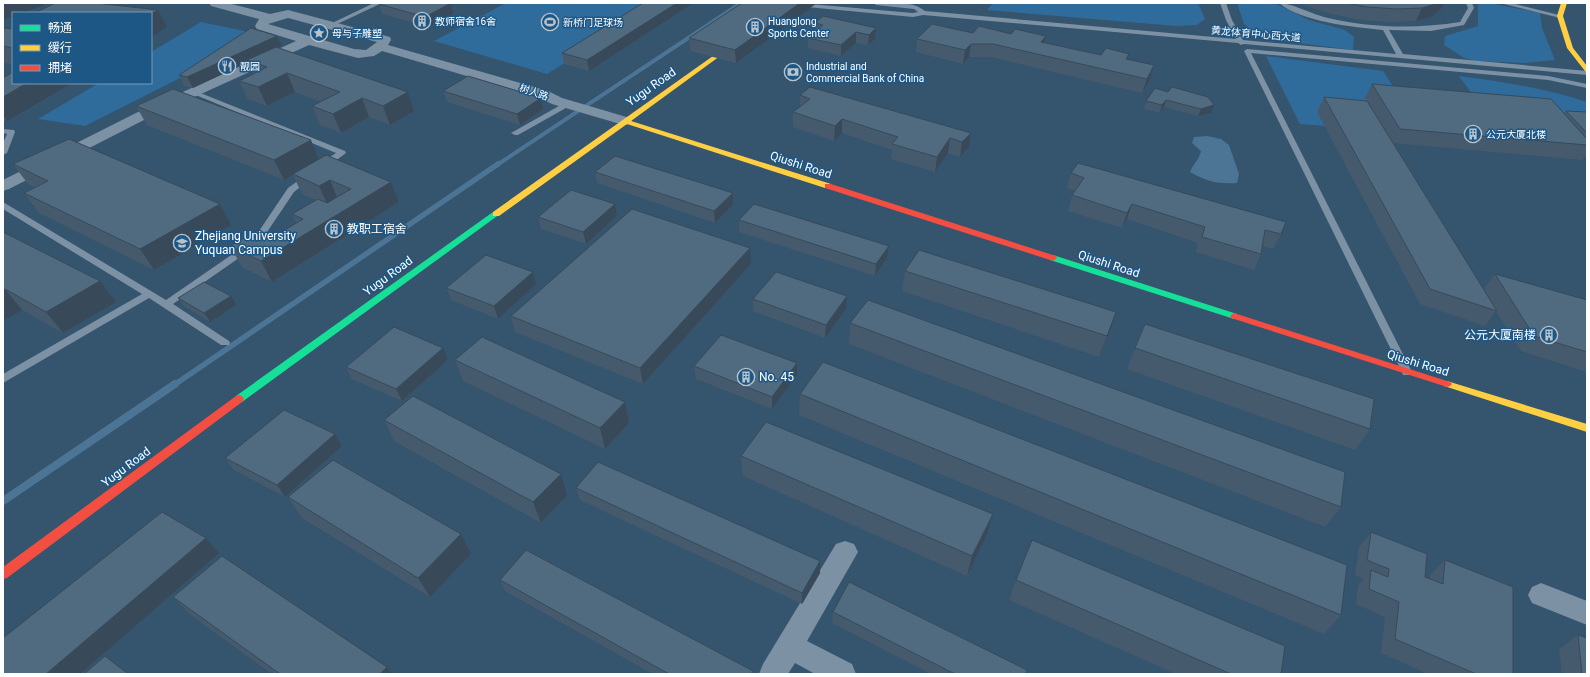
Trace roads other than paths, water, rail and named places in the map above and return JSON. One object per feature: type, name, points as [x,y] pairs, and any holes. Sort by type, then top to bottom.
[{"type":"main road","points":[[1564,3],[1560,16],[1570,48],[1587,72]]},
{"type":"main road","name":"Yugu Road","points":[[3,574],[274,373],[744,36]]},
{"type":"main road","name":"Qiushi Road","points":[[625,121],[1407,372],[1587,428]]},
{"type":"street","points":[[223,4],[269,18]]},
{"type":"street","points":[[288,14],[331,25],[385,40],[378,48],[368,54],[359,54],[307,41],[261,26],[262,22],[269,18],[288,14]]},
{"type":"street","points":[[3,186],[141,116],[307,41]]},
{"type":"street","name":"树人路","points":[[378,48],[532,95],[554,99],[625,121]]},
{"type":"street","points":[[773,674],[845,552]]},
{"type":"street","points":[[1541,596],[1587,613]]},
{"type":"street","points":[[790,646],[842,674]]},
{"type":"lane","points":[[331,25],[378,3]]},
{"type":"lane","name":"黄龙体育中心西大道","points":[[876,3],[916,7],[923,13]]},
{"type":"lane","points":[[1223,3],[1228,20],[1241,43]]},
{"type":"lane","points":[[1282,3],[1299,12],[1335,23],[1384,28],[1431,30],[1462,24],[1471,8],[1469,3]]},
{"type":"lane","points":[[1503,3],[1560,16]]},
{"type":"lane","name":"黄龙体育中心西大道","points":[[790,4],[913,16],[923,13],[1241,43],[1587,72]]},
{"type":"lane","points":[[1384,28],[1401,57]]},
{"type":"lane","points":[[1407,372],[1247,51],[1548,78],[1574,82],[1587,86]]},
{"type":"lane","points":[[166,304],[256,242],[291,190],[342,153],[193,92]]},
{"type":"lane","points":[[515,133],[573,105]]},
{"type":"lane","points":[[3,131],[11,132],[3,153]]},
{"type":"lane","points":[[3,205],[150,294],[224,342]]},
{"type":"lane","points":[[3,379],[150,294]]},
{"type":"waterway","points":[[497,165],[741,3]]},
{"type":"waterway","points":[[174,385],[498,164]]},
{"type":"waterway","points":[[3,501],[175,384]]},
{"type":"place","name":"教师宿舍16舍","points":[[422,21]]},
{"type":"place","name":"新桥门足球场","points":[[550,22]]},
{"type":"place","name":"Huanglong Sports Center","points":[[755,27]]},
{"type":"place","name":"母与子雕塑","points":[[319,33]]},
{"type":"place","name":"靓园","points":[[227,66]]},
{"type":"place","name":"Industrial and Commercial Bank of China","points":[[793,72]]},
{"type":"place","name":"公元大厦北楼","points":[[1473,134]]},
{"type":"place","name":"教职工宿舍","points":[[334,229]]},
{"type":"place","name":"Zhejiang University Yuquan Campus","points":[[182,243]]},
{"type":"place","name":"公元大厦南楼","points":[[1549,335]]},
{"type":"place","name":"No. 45","points":[[746,377]]}]
